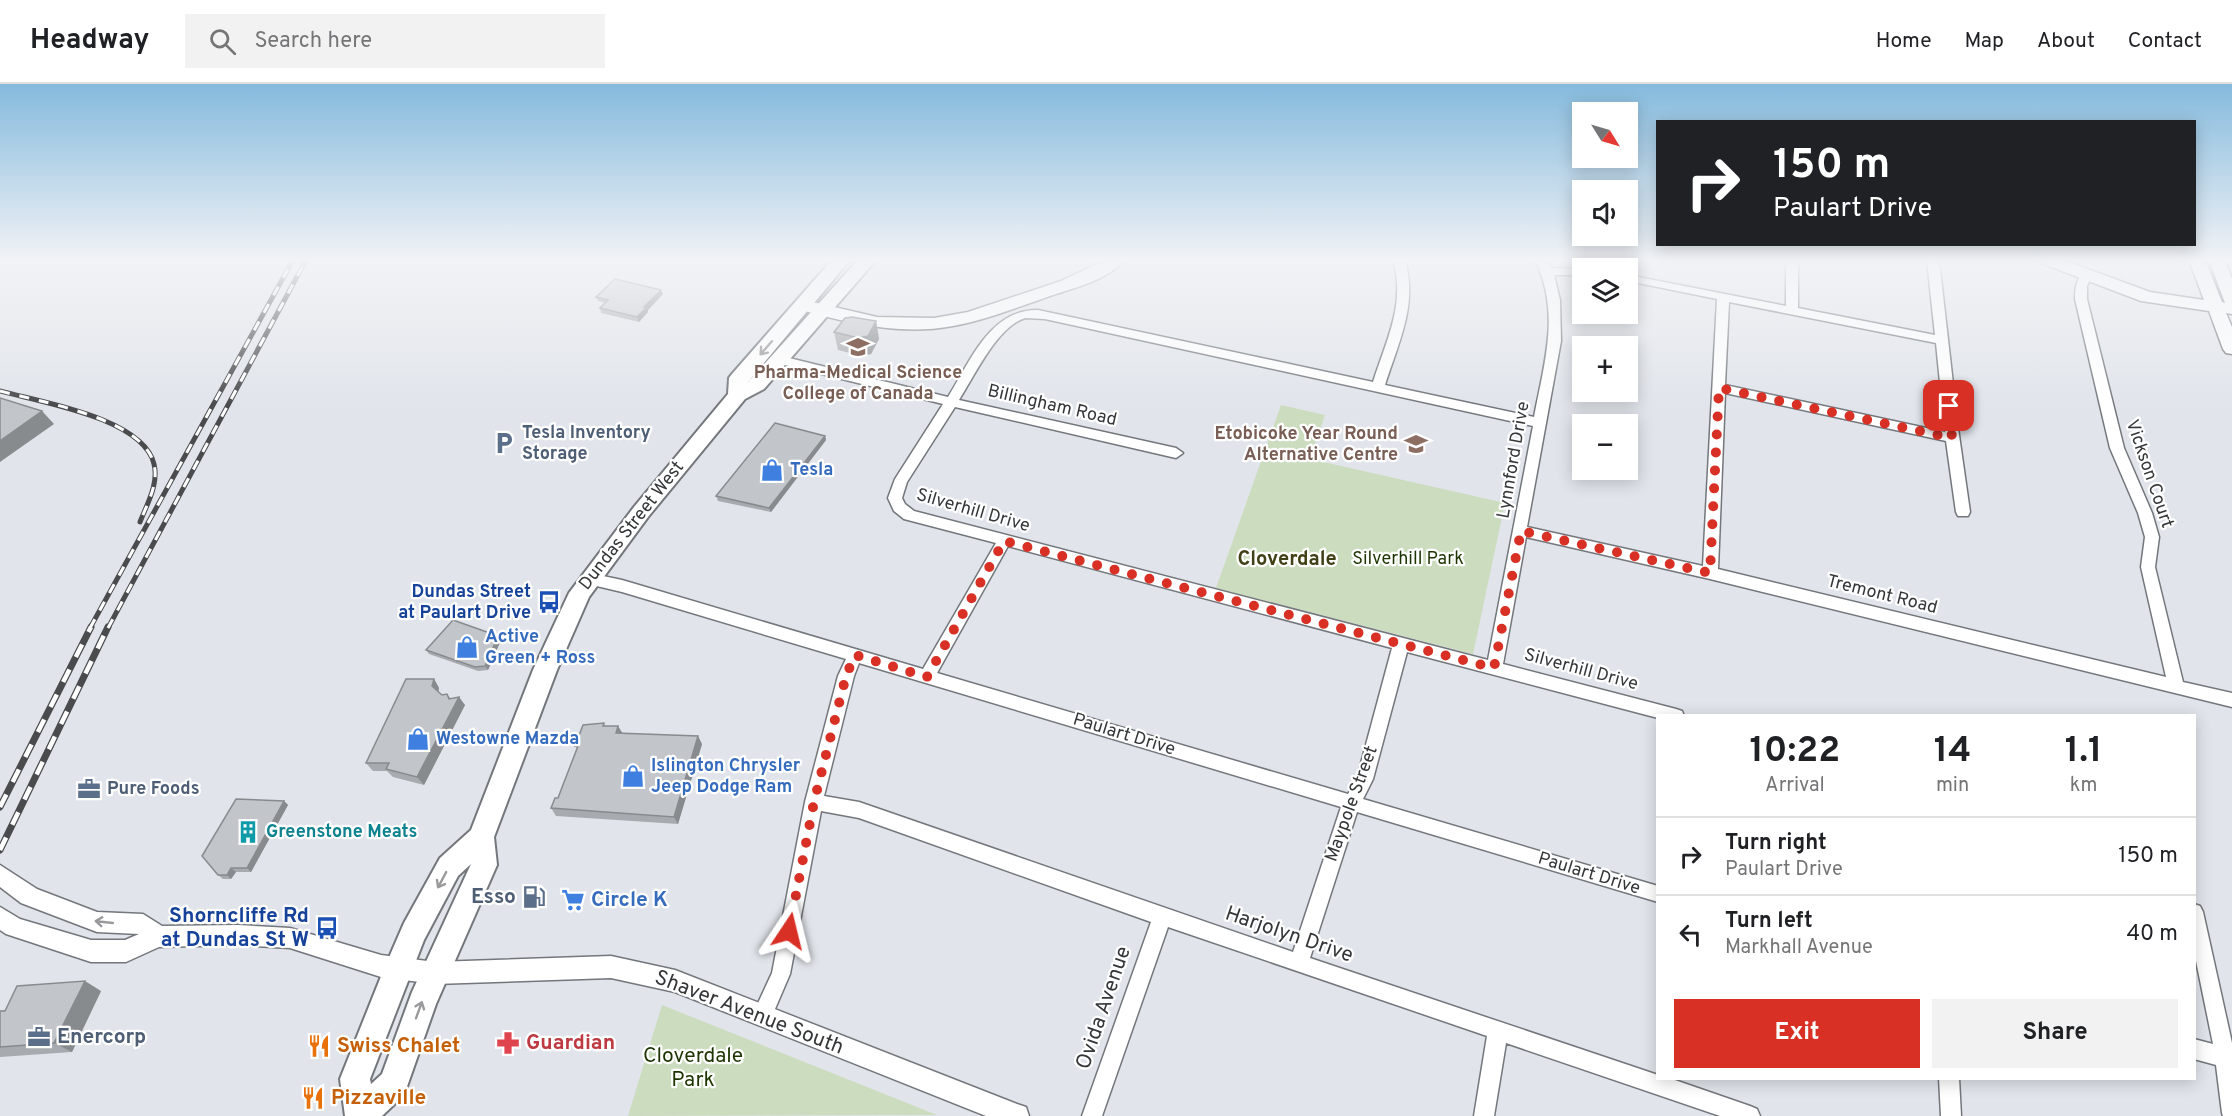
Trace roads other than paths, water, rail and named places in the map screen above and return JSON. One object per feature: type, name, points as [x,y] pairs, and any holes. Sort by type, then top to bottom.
[{"type":"main road","name":"Dundas Street West","points":[[738,395],[740,378],[812,308]]},
{"type":"main road","name":"Dundas Street West","points":[[361,1114],[355,1080],[414,932],[449,867],[481,837],[566,619],[589,579],[738,395],[757,385],[781,360],[813,308]]},
{"type":"main road","points":[[830,308],[882,323],[908,325],[954,321],[993,308]]},
{"type":"main road","points":[[846,308],[880,313],[939,311],[954,308]]},
{"type":"main road","points":[[2227,308],[2232,350]]},
{"type":"main road","name":"Dundas Street West","points":[[361,1114],[393,1084],[435,973],[484,865],[481,837]]},
{"type":"street","points":[[1378,387],[1403,308]]},
{"type":"street","name":"Lynnford Drive","points":[[1494,668],[1541,423],[1555,341],[1556,308]]},
{"type":"street","points":[[1710,573],[1723,308]]},
{"type":"street","points":[[1782,308],[1942,340]]},
{"type":"street","points":[[1938,308],[1952,438],[1963,512]]},
{"type":"street","name":"Vickson Court","points":[[2083,308],[2114,438],[2145,513],[2152,537],[2148,567],[2176,687]]},
{"type":"street","name":"Silverhill Drive","points":[[1541,423],[1029,314],[1013,317],[1002,326],[900,482],[895,492],[895,500],[899,507],[909,514],[1004,541],[1668,714]]},
{"type":"street","name":"Billingham Road","points":[[781,360],[951,402],[1176,453]]},
{"type":"street","points":[[1719,388],[1952,438]]},
{"type":"street","name":"Tremont Road","points":[[1521,531],[1710,573],[2232,700]]},
{"type":"street","points":[[927,677],[1004,541]]},
{"type":"street","name":"Paulart Drive","points":[[589,579],[622,586],[1656,893]]},
{"type":"street","name":"Maypole Street","points":[[1299,963],[1345,817],[1365,779],[1401,644]]},
{"type":"street","points":[[762,1017],[781,974],[814,802],[846,676],[855,655]]},
{"type":"street","name":"Harjolyn Drive","points":[[814,802],[860,810],[1162,917],[1750,1116]]},
{"type":"street","points":[[0,875],[29,896],[97,922],[143,924],[158,937],[126,951],[91,951],[14,927],[0,917]]},
{"type":"street","name":"Ovida Avenue","points":[[1092,1116],[1162,917]]},
{"type":"street","points":[[2196,920],[2207,961],[2226,1058],[2232,1113]]},
{"type":"street","name":"Shaver Avenue South","points":[[158,937],[238,935],[290,938],[381,966],[435,973],[611,968],[675,981],[1017,1116]]},
{"type":"street","points":[[1484,1116],[1498,1030]]},
{"type":"street","points":[[2196,1050],[2226,1058]]},
{"type":"street","points":[[1949,1080],[1951,1116]]},
{"type":"railway","points":[[90,628],[266,308]]},
{"type":"railway","points":[[108,628],[280,308]]},
{"type":"railway","points":[[0,391],[88,414],[131,435],[146,448],[154,464],[155,479],[152,494],[140,522]]},
{"type":"railway","points":[[0,807],[91,627]]},
{"type":"railway","points":[[0,850],[108,627]]},
{"type":"place","name":"Pharma-Medical Science College of Canada","points":[[858,347]]},
{"type":"place","name":"Tesla Inventory Storage","points":[[504,443]]},
{"type":"place","name":"Etobicoke Year Round Alternative Centre","points":[[1416,444]]},
{"type":"place","name":"Tesla","points":[[772,470]]},
{"type":"place","name":"Dundas Street at Paulart Drive","points":[[549,602]]},
{"type":"place","name":"Active Green + Ross","points":[[467,647]]},
{"type":"place","name":"Westowne Mazda","points":[[418,739]]},
{"type":"place","name":"Islington Chrysler Jeep Dodge Ram","points":[[633,776]]},
{"type":"place","name":"Pure Foods","points":[[89,789]]},
{"type":"place","name":"Greenstone Meats","points":[[248,832]]},
{"type":"place","name":"Esso","points":[[534,897]]},
{"type":"place","name":"Circle K","points":[[573,900]]},
{"type":"place","name":"Shorncliffe Rd at Dundas St W","points":[[327,928]]},
{"type":"place","name":"Enercorp","points":[[39,1037]]},
{"type":"place","name":"Guardian","points":[[508,1043]]},
{"type":"place","name":"Swiss Chalet","points":[[319,1046]]},
{"type":"place","name":"Pizzaville","points":[[313,1098]]},
{"type":"district","name":"Cloverdale","points":[[1287,560]]},
{"type":"park label","name":"Silverhill Park","points":[[1408,559]]},
{"type":"park label","name":"Cloverdale Park","points":[[693,1068]]}]
